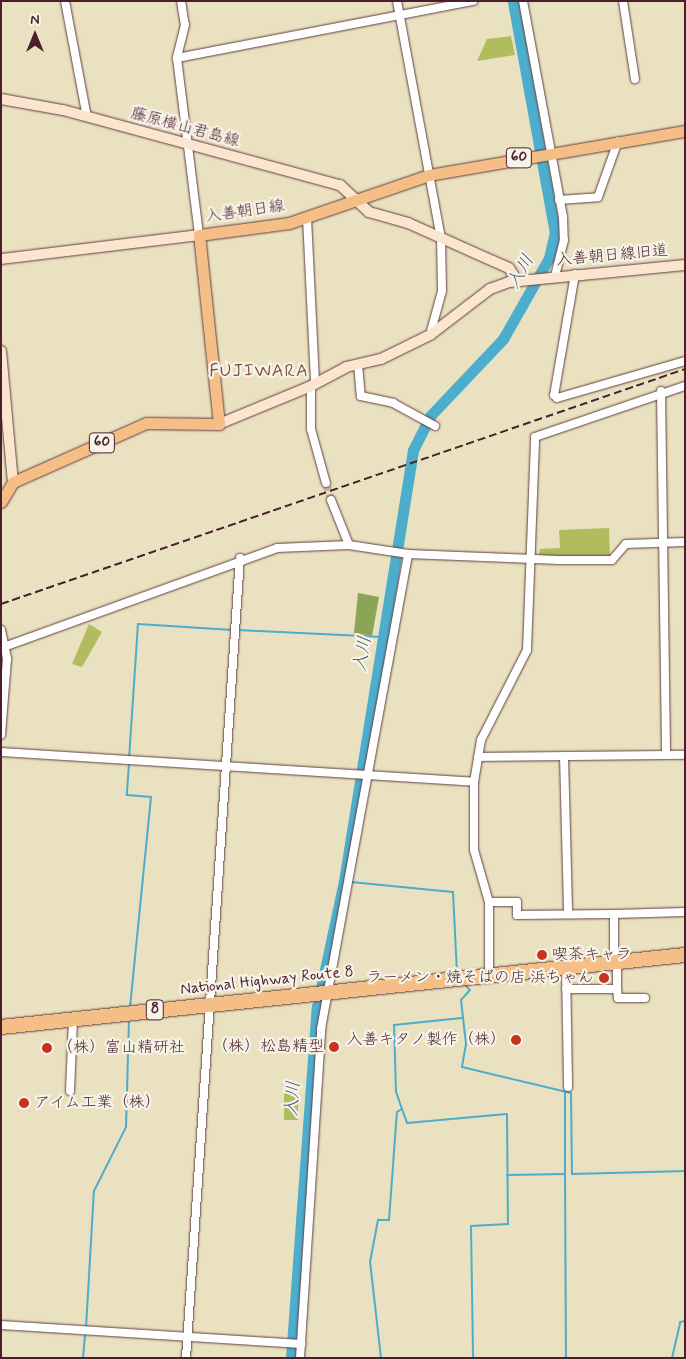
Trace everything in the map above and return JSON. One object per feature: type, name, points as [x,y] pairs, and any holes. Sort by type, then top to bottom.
[{"type":"highway","name":"National Highway Route 8","points":[[1,1027],[685,955]]},
{"type":"main road","name":"入善朝日線","points":[[218,424],[199,235],[262,229],[307,218],[356,199],[429,175],[618,140],[685,131]]},
{"type":"main road","name":"60","points":[[13,482],[146,423],[218,424]]},
{"type":"main road","points":[[1,502],[13,482]]},
{"type":"street","points":[[65,1],[87,117]]},
{"type":"street","points":[[1,259],[199,235],[177,58],[185,25],[181,1]]},
{"type":"street","points":[[397,1],[441,238],[442,291],[430,335]]},
{"type":"street","points":[[177,58],[474,1]]},
{"type":"street","points":[[523,1],[560,200],[564,240],[552,276]]},
{"type":"street","points":[[623,1],[635,79]]},
{"type":"street","name":"藤原横山君島線","points":[[1,99],[87,117],[340,185],[369,212],[441,238],[509,268],[522,280]]},
{"type":"street","points":[[560,200],[598,197],[618,140]]},
{"type":"street","points":[[307,218],[313,385],[311,429],[326,483]]},
{"type":"street","name":"入善朝日線旧道","points":[[218,424],[313,385],[358,364],[381,358],[430,335],[490,290],[522,280],[552,276],[685,265]]},
{"type":"street","points":[[575,274],[554,395],[558,398],[685,361]]},
{"type":"street","points":[[1,351],[13,482]]},
{"type":"street","points":[[358,364],[361,396],[393,403],[436,426]]},
{"type":"street","points":[[489,975],[490,902],[474,850],[474,782],[478,757],[492,714],[527,650],[532,560],[535,437],[661,391],[685,386]]},
{"type":"street","points":[[661,391],[666,755]]},
{"type":"street","points":[[332,500],[349,545]]},
{"type":"street","points":[[4,647],[240,558],[277,548],[349,545],[389,549],[408,554],[532,560],[612,560],[626,544],[685,542]]},
{"type":"street","points":[[300,1358],[299,1344],[321,1029],[371,775],[408,554]]},
{"type":"street","points":[[186,1358],[228,765],[240,558]]},
{"type":"street","points":[[1,630],[4,647],[1,735]]},
{"type":"street","points":[[1,752],[474,782]]},
{"type":"street","points":[[478,757],[685,754]]},
{"type":"street","points":[[564,756],[568,914]]},
{"type":"street","points":[[490,902],[516,902],[516,915],[685,912]]},
{"type":"street","points":[[614,914],[618,998],[645,998]]},
{"type":"street","points":[[566,968],[568,1086]]},
{"type":"street","points":[[566,989],[617,989]]},
{"type":"street","points":[[70,1091],[73,1019]]},
{"type":"street","points":[[1,1325],[299,1344]]},
{"type":"green space","points":[[511,36],[515,55],[477,61],[487,39]]},
{"type":"green space","points":[[609,528],[610,556],[539,556],[540,549],[560,548],[559,530]]},
{"type":"green space","points":[[358,593],[379,597],[372,636],[354,633]]},
{"type":"green space","points":[[89,624],[102,632],[82,667],[72,664]]},
{"type":"green space","points":[[284,1093],[298,1093],[298,1120],[284,1120]]},
{"type":"waterway","name":"入川","points":[[291,1358],[317,1007],[344,881],[413,450],[431,415],[503,339],[549,258],[555,233],[513,1]]},
{"type":"waterway","points":[[129,759],[138,624],[233,630]]},
{"type":"waterway","points":[[238,630],[383,637]]},
{"type":"waterway","points":[[129,763],[127,795],[151,797],[130,1008]]},
{"type":"waterway","points":[[351,882],[453,892],[457,974]]},
{"type":"waterway","points":[[464,984],[470,990],[461,1000],[466,1044],[462,1067],[571,1093],[572,1174],[685,1171]]},
{"type":"waterway","points":[[86,1328],[94,1191],[126,1127],[129,1018]]},
{"type":"waterway","points":[[381,1358],[370,1262],[378,1220],[389,1220],[397,1112],[402,1109],[396,1092],[394,1025],[462,1018]]},
{"type":"waterway","points":[[507,1175],[565,1174],[565,1093]]},
{"type":"waterway","points":[[402,1109],[407,1123],[507,1114],[508,1224],[471,1226],[473,1358]]},
{"type":"waterway","points":[[565,1174],[566,1358]]},
{"type":"waterway","points":[[672,1358],[680,1322],[685,1321]]},
{"type":"waterway","points":[[83,1358],[85,1333]]},
{"type":"tunnel","points":[[326,483],[331,500]]},
{"type":"railway","points":[[1,604],[685,369]]},
{"type":"place","name":"喫茶キャラ","points":[[542,955]]},
{"type":"place","name":"ラーメン・焼そばの店 浜ちゃん","points":[[604,978]]},
{"type":"place","name":"入善キタノ製作（株）","points":[[516,1040]]},
{"type":"place","name":"（株）松島精型","points":[[334,1047]]},
{"type":"place","name":"（株）富山精研社","points":[[47,1048]]},
{"type":"place","name":"アイム工業（株）","points":[[24,1103]]},
{"type":"district","name":"FUJIWARA","points":[[259,371]]}]
